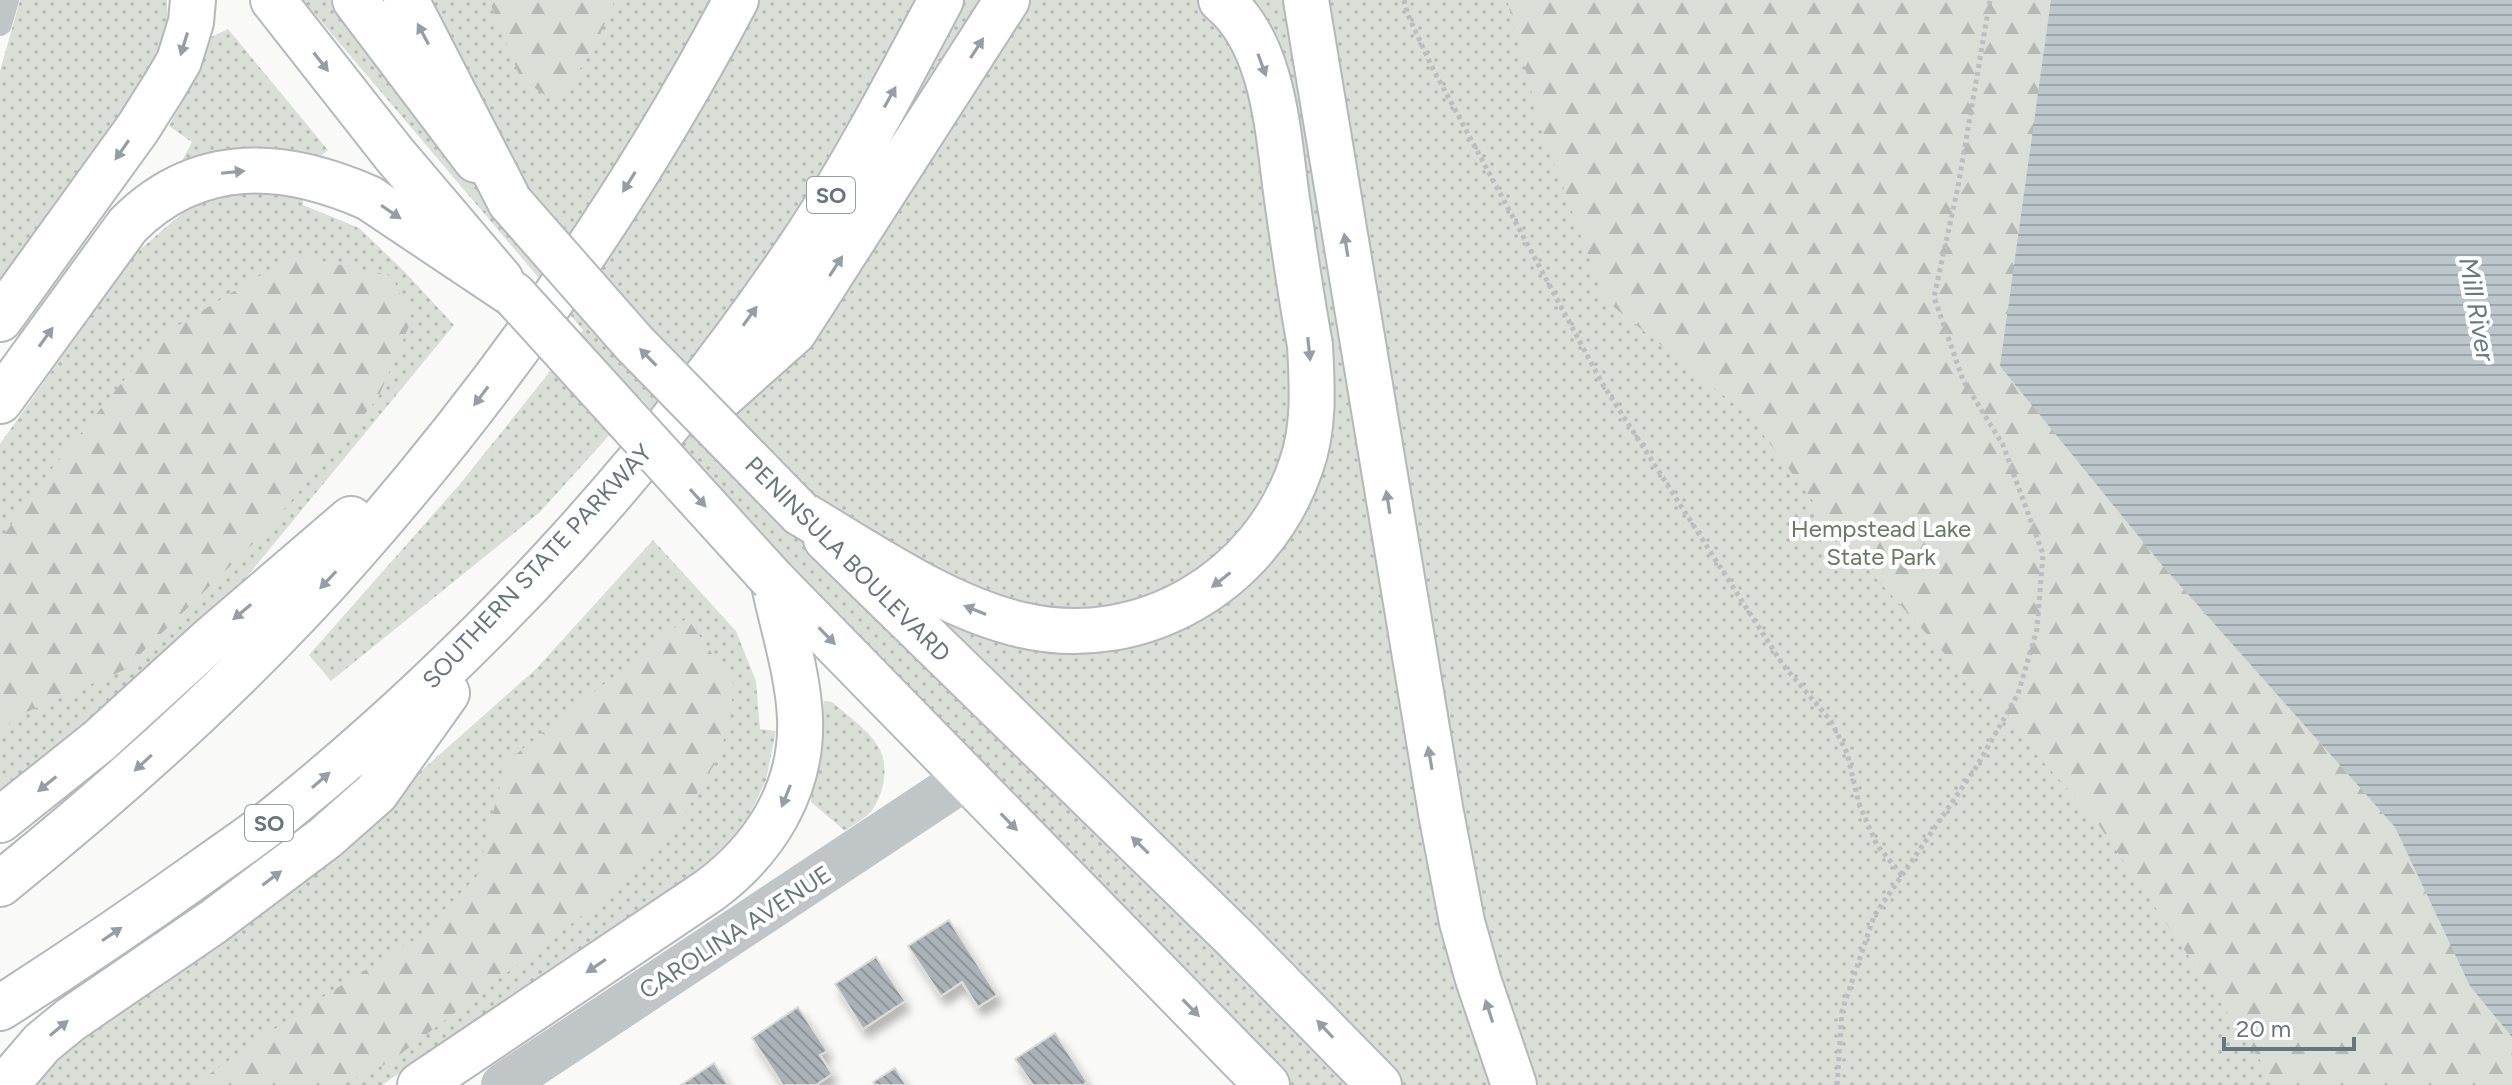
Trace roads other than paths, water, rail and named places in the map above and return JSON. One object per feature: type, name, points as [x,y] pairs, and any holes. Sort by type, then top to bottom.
[{"type":"main road","points":[[0,319],[165,85],[179,61],[191,22],[193,0]]},
{"type":"main road","points":[[273,0],[394,154],[514,295],[773,580],[1267,1085]]},
{"type":"main road","name":"PENINSULA BOULEVARD","points":[[355,0],[451,130],[634,343],[800,513],[1236,939],[1379,1085]]},
{"type":"main road","points":[[406,0],[510,202]]},
{"type":"main road","points":[[670,116],[705,0]]},
{"type":"main road","points":[[0,884],[114,789],[234,676],[351,555],[451,435],[565,281],[670,116],[736,0]]},
{"type":"main road","name":"SOUTHERN STATE PARKWAY","points":[[0,1008],[154,906],[281,814],[404,709],[510,603],[604,502],[704,380],[806,237],[887,103],[941,0]]},
{"type":"main road","points":[[604,502],[794,332],[1007,0]]},
{"type":"main road","points":[[800,513],[958,603],[1005,621],[1047,629],[1109,629],[1164,615],[1213,587],[1236,569],[1256,547],[1276,520],[1302,464],[1312,407],[1310,345],[1273,102],[1266,74],[1243,26],[1221,0]]},
{"type":"main road","points":[[1306,0],[1438,799],[1462,922],[1514,1085]]},
{"type":"main road","points":[[0,401],[128,225],[167,193],[221,173],[281,171],[321,178],[345,187],[369,198],[514,295]]},
{"type":"main road","points":[[0,820],[99,741],[210,640],[451,435]]},
{"type":"main road","points":[[420,1085],[710,890],[737,869],[760,843],[778,816],[792,780],[800,720],[773,580]]},
{"type":"main road","points":[[6,1085],[42,1043],[70,1020],[224,915],[325,838],[376,793],[510,603]]},
{"type":"street","name":"CAROLINA AVENUE","points":[[503,1085],[966,778]]},
{"type":"lane","points":[[0,24],[7,0]]},
{"type":"water","name":"Mill River","points":[[2051,0],[2512,0],[2512,1037],[2470,986],[2395,827],[2162,565],[2000,366]]},
{"type":"park label","name":"Hempstead Lake State Park","points":[[1881,542]]}]
